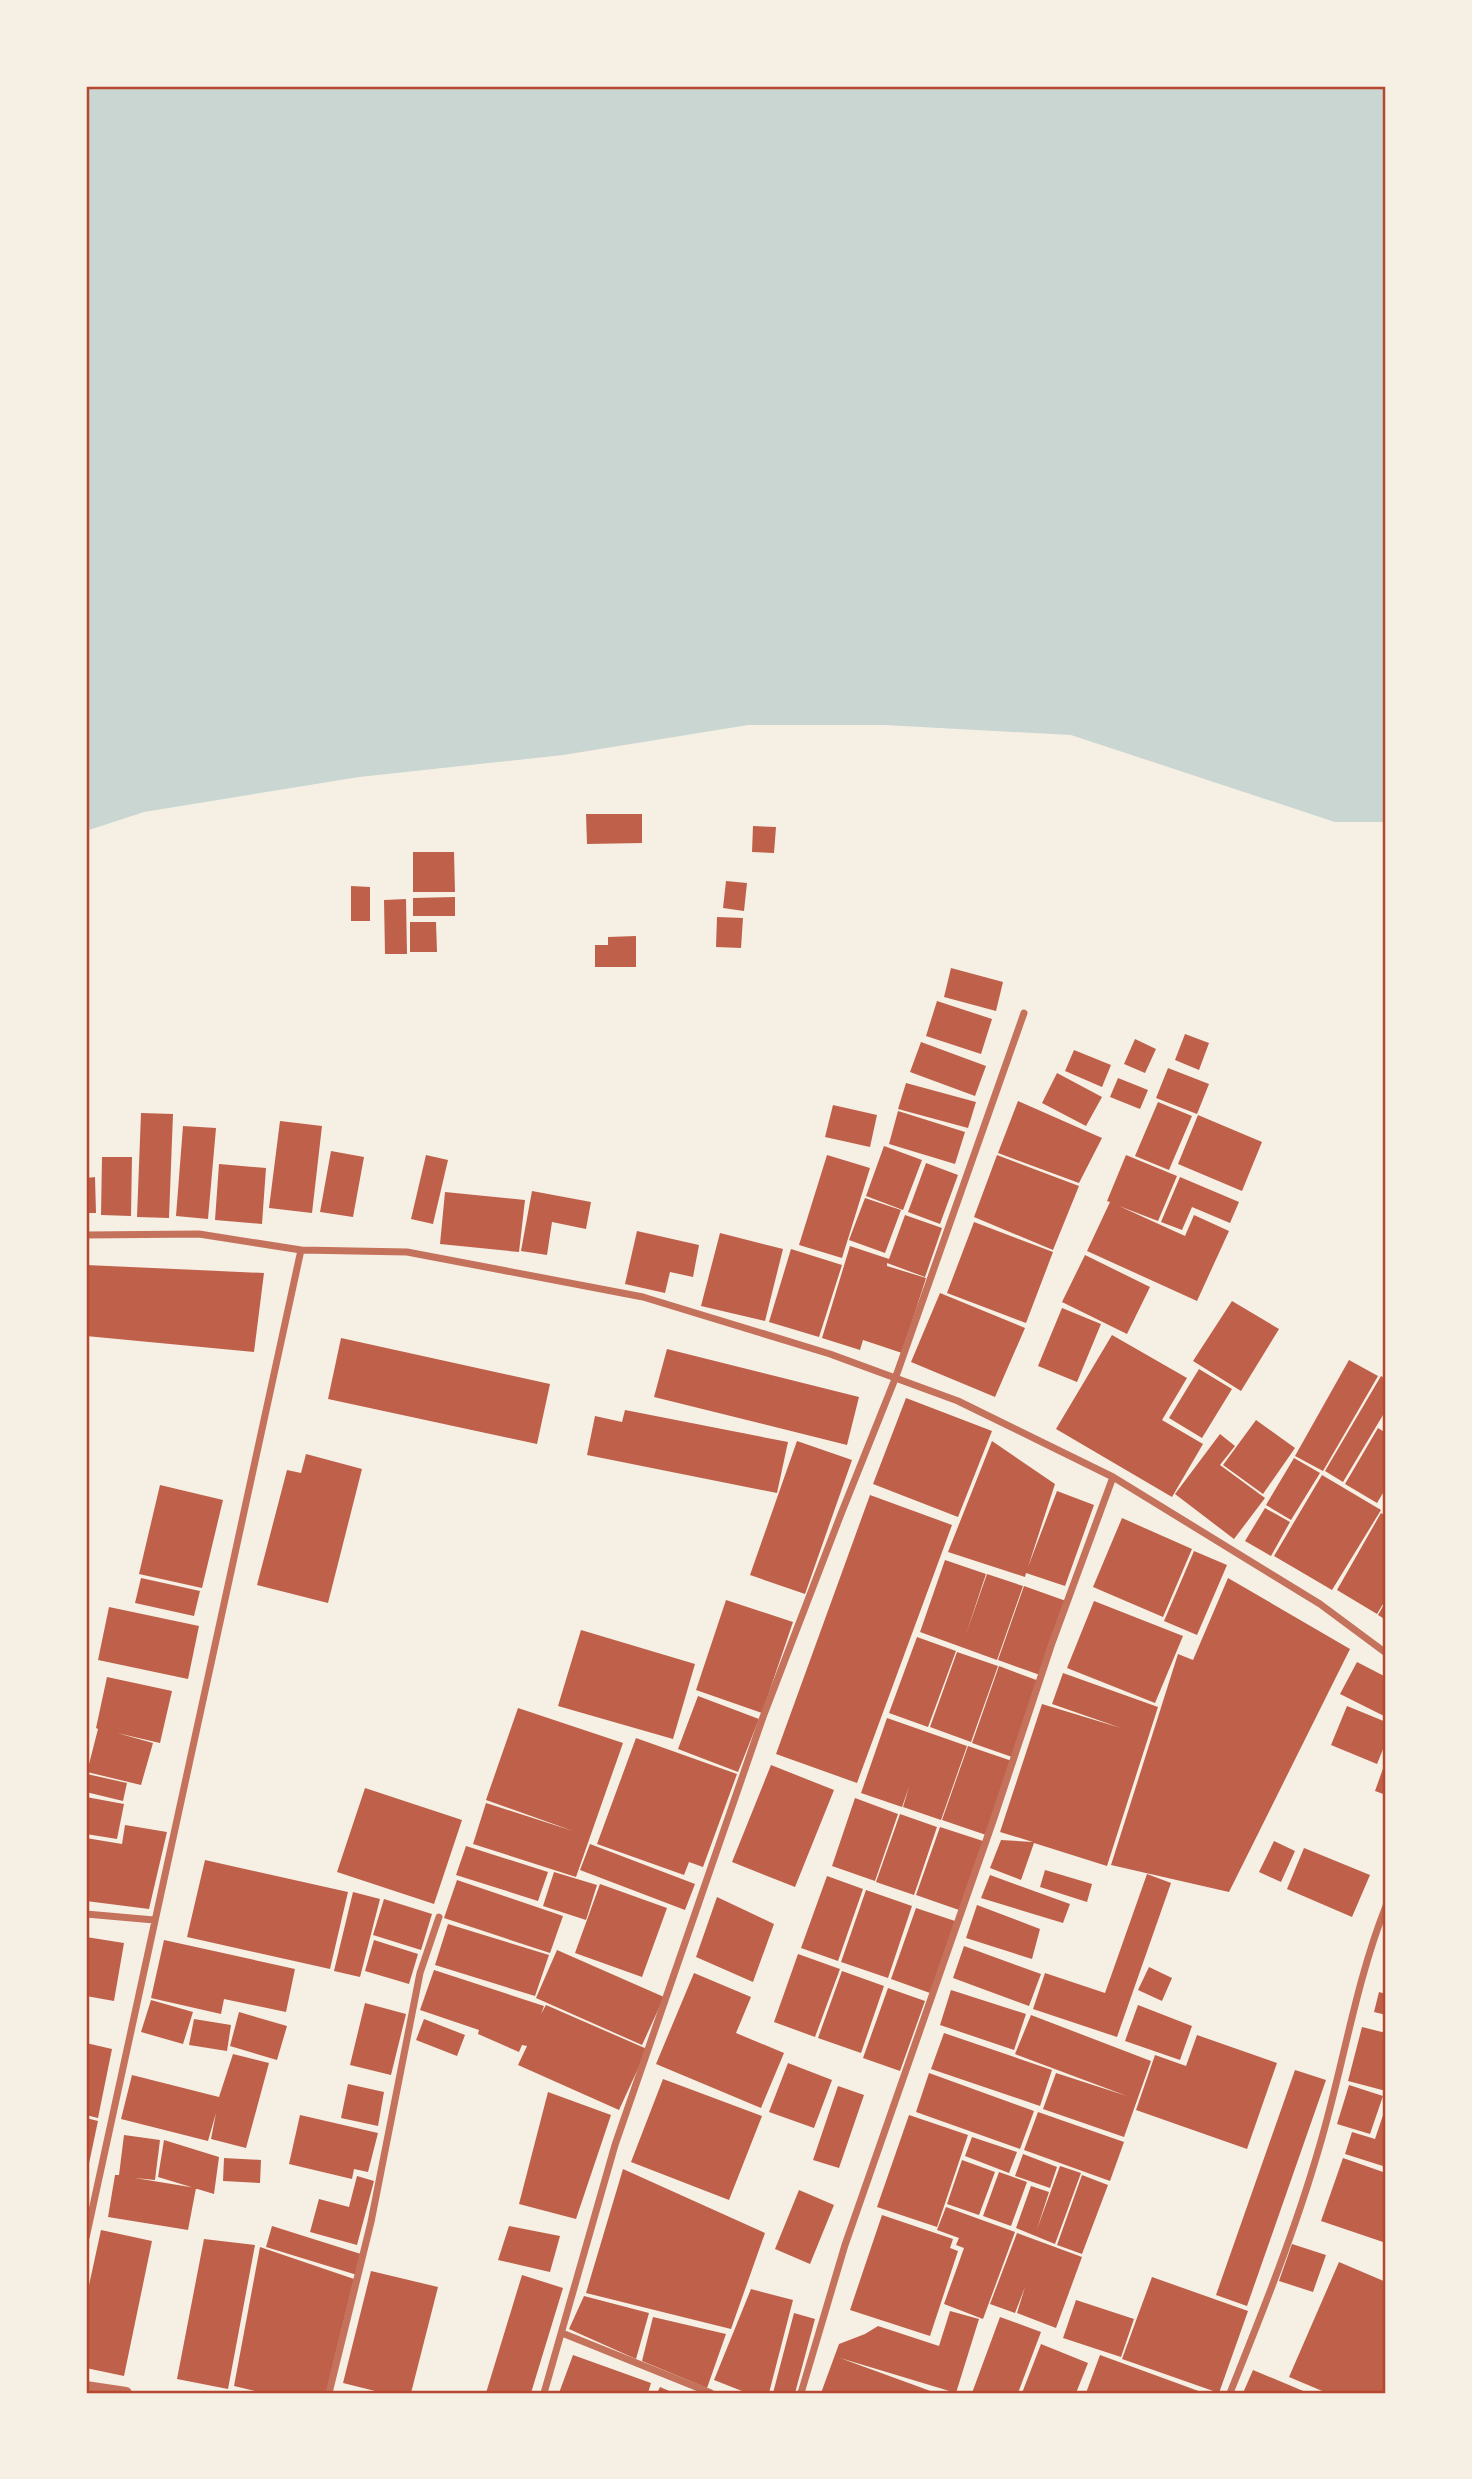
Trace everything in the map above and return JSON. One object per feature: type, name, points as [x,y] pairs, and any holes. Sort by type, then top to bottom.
[{"type":"street","points":[[544,2393],[615,2145],[763,1717],[895,1379],[1024,1013]]},
{"type":"street","points":[[86,1235],[199,1234],[302,1250],[407,1252],[643,1297],[830,1354],[958,1401],[1113,1476],[1320,1604],[1386,1653]]},
{"type":"street","points":[[86,2238],[153,1920],[302,1250]]},
{"type":"street","points":[[801,2393],[845,2245],[1052,1643],[1113,1476]]},
{"type":"street","points":[[1230,2393],[1269,2295],[1318,2151],[1337,2084],[1347,2033],[1386,1906]]},
{"type":"street","points":[[86,1914],[153,1920]]},
{"type":"street","points":[[329,2393],[371,2222],[420,1973],[439,1917]]},
{"type":"street","points":[[562,2333],[711,2393]]},
{"type":"street","points":[[86,2387],[126,2393]]},
{"type":"shaded area","points":[[86,86],[1386,86],[1386,822],[1335,822],[1071,735],[885,725],[748,725],[563,755],[359,777],[144,812],[86,831]]},
{"type":"building","points":[[586,814],[642,814],[642,843],[587,844]]},
{"type":"building","points":[[753,826],[776,827],[774,853],[752,852]]},
{"type":"building","points":[[413,852],[454,852],[455,892],[413,892]]},
{"type":"building","points":[[726,881],[747,883],[744,911],[723,908]]},
{"type":"building","points":[[351,886],[370,887],[370,921],[351,921]]},
{"type":"building","points":[[455,897],[455,916],[413,916],[413,898]]},
{"type":"building","points":[[406,899],[407,954],[385,954],[384,900]]},
{"type":"building","points":[[717,917],[743,918],[741,948],[716,947]]},
{"type":"building","points":[[410,922],[436,922],[437,952],[410,952]]},
{"type":"building","points":[[636,936],[636,967],[595,967],[595,945],[608,945],[608,937]]},
{"type":"building","points":[[951,968],[1003,982],[996,1011],[944,997]]},
{"type":"building","points":[[937,1001],[992,1019],[981,1054],[926,1036]]},
{"type":"building","points":[[1185,1034],[1209,1043],[1199,1070],[1175,1060]]},
{"type":"building","points":[[1135,1039],[1156,1049],[1145,1073],[1124,1064]]},
{"type":"building","points":[[921,1042],[986,1066],[975,1096],[910,1072]]},
{"type":"building","points":[[1074,1050],[1111,1065],[1102,1087],[1065,1071]]},
{"type":"building","points":[[1168,1068],[1209,1084],[1197,1114],[1156,1098]]},
{"type":"building","points":[[1057,1073],[1102,1097],[1086,1126],[1042,1103]]},
{"type":"building","points":[[1118,1078],[1148,1090],[1140,1109],[1110,1097]]},
{"type":"building","points":[[906,1083],[976,1102],[968,1128],[898,1109]]},
{"type":"building","points":[[1018,1101],[1102,1138],[1079,1183],[998,1153]]},
{"type":"building","points":[[1158,1102],[1192,1116],[1169,1170],[1135,1156]]},
{"type":"building","points":[[833,1105],[877,1115],[870,1147],[825,1137]]},
{"type":"building","points":[[898,1111],[965,1132],[955,1164],[889,1144]]},
{"type":"building","points":[[141,1113],[173,1114],[169,1218],[137,1217]]},
{"type":"building","points":[[1198,1115],[1262,1142],[1242,1191],[1178,1164]]},
{"type":"building","points":[[280,1121],[322,1126],[312,1213],[269,1208]]},
{"type":"building","points":[[183,1126],[216,1128],[208,1219],[176,1216]]},
{"type":"building","points":[[884,1146],[922,1160],[903,1210],[866,1196]]},
{"type":"building","points":[[331,1151],[364,1157],[353,1217],[320,1212]]},
{"type":"building","points":[[426,1155],[448,1160],[433,1224],[411,1219]]},
{"type":"building","points":[[827,1155],[870,1168],[842,1258],[799,1245]]},
{"type":"building","points":[[997,1155],[1079,1186],[1053,1250],[974,1217]]},
{"type":"building","points":[[1126,1155],[1177,1176],[1158,1221],[1119,1206],[1185,1236],[1194,1215],[1229,1231],[1197,1301],[1087,1251],[1110,1202],[1107,1201]]},
{"type":"building","points":[[102,1157],[132,1157],[131,1216],[101,1215]]},
{"type":"building","points":[[926,1163],[958,1175],[940,1224],[908,1212]]},
{"type":"building","points":[[219,1164],[266,1168],[262,1224],[215,1220]]},
{"type":"building","points":[[95,1177],[96,1213],[86,1213],[86,1178]]},
{"type":"building","points":[[1180,1177],[1239,1202],[1230,1223],[1192,1207],[1182,1230],[1161,1222]]},
{"type":"building","points":[[532,1191],[591,1202],[586,1229],[552,1222],[547,1255],[521,1251]]},
{"type":"building","points":[[445,1192],[525,1200],[519,1252],[440,1244]]},
{"type":"building","points":[[865,1198],[901,1210],[885,1253],[849,1240]]},
{"type":"building","points":[[905,1215],[942,1228],[925,1277],[887,1263],[887,1266],[926,1278],[902,1353],[863,1340],[860,1350],[822,1338],[850,1246],[889,1259]]},
{"type":"building","points":[[974,1222],[1053,1252],[1026,1323],[947,1293]]},
{"type":"building","points":[[637,1231],[699,1245],[693,1277],[670,1272],[665,1293],[625,1284]]},
{"type":"building","points":[[720,1233],[783,1249],[765,1321],[701,1306]]},
{"type":"building","points":[[791,1249],[842,1265],[819,1337],[769,1322]]},
{"type":"building","points":[[1085,1255],[1150,1287],[1127,1334],[1062,1302]]},
{"type":"building","points":[[86,1265],[264,1273],[254,1352],[86,1336]]},
{"type":"building","points":[[940,1293],[1025,1328],[995,1397],[911,1362]]},
{"type":"building","points":[[1232,1301],[1279,1329],[1241,1391],[1193,1361]]},
{"type":"building","points":[[1062,1308],[1101,1324],[1077,1382],[1038,1366]]},
{"type":"building","points":[[1112,1335],[1187,1378],[1162,1420],[1203,1444],[1172,1497],[1056,1429]]},
{"type":"building","points":[[341,1338],[550,1384],[537,1444],[328,1399]]},
{"type":"building","points":[[667,1349],[859,1397],[847,1445],[654,1397]]},
{"type":"building","points":[[1349,1360],[1378,1376],[1323,1471],[1295,1456]]},
{"type":"building","points":[[1199,1369],[1232,1389],[1202,1438],[1169,1418]]},
{"type":"building","points":[[1381,1376],[1386,1379],[1386,1410],[1343,1482],[1325,1471]]},
{"type":"building","points":[[906,1398],[992,1431],[958,1517],[873,1484]]},
{"type":"building","points":[[625,1410],[788,1442],[777,1493],[587,1455],[595,1416],[622,1422]]},
{"type":"building","points":[[1256,1420],[1295,1448],[1263,1494],[1223,1465]]},
{"type":"building","points":[[1378,1428],[1386,1433],[1386,1488],[1377,1503],[1345,1484]]},
{"type":"building","points":[[1220,1434],[1235,1446],[1220,1465],[1265,1498],[1234,1539],[1175,1494]]},
{"type":"building","points":[[797,1441],[852,1460],[805,1594],[750,1575]]},
{"type":"building","points":[[992,1441],[1055,1484],[1028,1567],[1057,1491],[1094,1505],[1065,1586],[1026,1573],[1025,1577],[948,1552]]},
{"type":"building","points":[[306,1454],[362,1469],[328,1603],[257,1585],[287,1470],[301,1473]]},
{"type":"building","points":[[1294,1458],[1320,1473],[1291,1520],[1266,1505]]},
{"type":"building","points":[[1322,1475],[1381,1510],[1332,1590],[1274,1556]]},
{"type":"building","points":[[160,1485],[223,1500],[202,1588],[139,1574]]},
{"type":"building","points":[[870,1495],[952,1525],[857,1783],[776,1754]]},
{"type":"building","points":[[1265,1508],[1290,1522],[1271,1556],[1245,1541]]},
{"type":"building","points":[[1381,1513],[1386,1516],[1386,1599],[1377,1614],[1337,1590]]},
{"type":"building","points":[[1122,1518],[1192,1549],[1163,1617],[1093,1587]]},
{"type":"building","points":[[1194,1551],[1227,1565],[1197,1635],[1164,1621]]},
{"type":"building","points":[[945,1560],[986,1574],[966,1634],[987,1574],[1023,1586],[997,1660],[920,1632]]},
{"type":"building","points":[[141,1578],[200,1591],[194,1616],[135,1603]]},
{"type":"building","points":[[1228,1578],[1350,1649],[1229,1892],[1111,1865],[1178,1654],[1193,1660]]},
{"type":"building","points":[[1024,1586],[1066,1601],[1040,1675],[998,1660]]},
{"type":"building","points":[[726,1600],[793,1622],[762,1713],[696,1690]]},
{"type":"building","points":[[1094,1601],[1183,1636],[1155,1703],[1067,1668]]},
{"type":"building","points":[[1386,1601],[1386,1620],[1378,1615]]},
{"type":"building","points":[[109,1607],[199,1626],[188,1679],[98,1660]]},
{"type":"building","points":[[581,1630],[695,1664],[673,1739],[558,1706]]},
{"type":"building","points":[[917,1637],[956,1651],[928,1727],[889,1713]]},
{"type":"building","points":[[957,1652],[998,1666],[971,1742],[930,1727]]},
{"type":"building","points":[[1357,1662],[1386,1677],[1386,1717],[1340,1694]]},
{"type":"building","points":[[999,1666],[1039,1681],[1012,1757],[972,1743]]},
{"type":"building","points":[[1063,1673],[1158,1707],[1107,1866],[1034,1843],[1021,1880],[990,1868],[1001,1840],[1033,1842],[1000,1832],[1042,1704],[1121,1728],[1052,1704]]},
{"type":"building","points":[[107,1677],[172,1691],[160,1743],[117,1733],[153,1743],[141,1785],[87,1772]]},
{"type":"building","points":[[698,1696],[759,1719],[738,1772],[678,1749]]},
{"type":"building","points":[[1347,1706],[1386,1722],[1386,1742],[1377,1764],[1331,1745]]},
{"type":"building","points":[[518,1708],[623,1743],[576,1877],[473,1844],[486,1803],[573,1831],[486,1800]]},
{"type":"building","points":[[887,1718],[967,1746],[941,1820],[903,1807],[909,1787],[902,1807],[861,1793]]},
{"type":"building","points":[[636,1738],[737,1774],[703,1867],[689,1862],[684,1875],[597,1844]]},
{"type":"building","points":[[968,1746],[1012,1761],[986,1835],[942,1820]]},
{"type":"building","points":[[1386,1760],[1386,1795],[1375,1791]]},
{"type":"building","points":[[771,1765],[834,1790],[795,1887],[732,1862]]},
{"type":"building","points":[[87,1774],[127,1783],[123,1801],[86,1792]]},
{"type":"building","points":[[365,1788],[462,1820],[434,1904],[337,1872]]},
{"type":"building","points":[[86,1797],[124,1804],[117,1839],[86,1834]]},
{"type":"building","points":[[855,1798],[898,1814],[875,1881],[832,1866]]},
{"type":"building","points":[[900,1814],[937,1827],[914,1895],[876,1882]]},
{"type":"building","points":[[125,1825],[167,1832],[149,1909],[86,1901],[86,1838],[122,1844]]},
{"type":"building","points":[[940,1827],[983,1841],[959,1910],[916,1895]]},
{"type":"building","points":[[1274,1841],[1295,1851],[1281,1882],[1259,1872]]},
{"type":"building","points":[[590,1844],[695,1884],[685,1910],[580,1870]]},
{"type":"building","points":[[466,1846],[548,1872],[538,1901],[456,1875]]},
{"type":"building","points":[[1304,1848],[1370,1875],[1352,1917],[1287,1889]]},
{"type":"building","points":[[205,1860],[348,1892],[330,1969],[187,1937]]},
{"type":"building","points":[[1045,1870],[1092,1884],[1087,1902],[1040,1887]]},
{"type":"building","points":[[554,1872],[597,1885],[586,1920],[543,1906]]},
{"type":"building","points":[[1147,1874],[1171,1883],[1117,2037],[1033,2009],[1045,1973],[1105,1993]]},
{"type":"building","points":[[990,1875],[1070,1904],[1063,1923],[981,1898]]},
{"type":"building","points":[[827,1876],[863,1889],[838,1961],[801,1948]]},
{"type":"building","points":[[457,1880],[563,1916],[550,1953],[444,1918]]},
{"type":"building","points":[[600,1884],[667,1908],[642,1977],[575,1953]]},
{"type":"building","points":[[866,1890],[912,1906],[888,1978],[841,1962]]},
{"type":"building","points":[[353,1892],[380,1899],[360,1977],[334,1971]]},
{"type":"building","points":[[717,1897],[774,1924],[753,1982],[696,1957]]},
{"type":"building","points":[[384,1899],[432,1914],[421,1950],[373,1935]]},
{"type":"building","points":[[977,1905],[1040,1929],[1032,1959],[966,1938]]},
{"type":"building","points":[[916,1908],[955,1921],[930,1993],[891,1979]]},
{"type":"building","points":[[448,1924],[549,1955],[535,1996],[435,1965]]},
{"type":"building","points":[[86,1937],[124,1943],[114,2001],[86,1996]]},
{"type":"building","points":[[164,1940],[295,1969],[286,2012],[224,1999],[221,2014],[151,1998]]},
{"type":"building","points":[[374,1940],[418,1954],[409,1984],[365,1971]]},
{"type":"building","points":[[964,1946],[1041,1974],[1029,2006],[953,1978]]},
{"type":"building","points":[[557,1950],[664,1997],[642,2045],[536,1998]]},
{"type":"building","points":[[798,1954],[840,1969],[815,2037],[774,2022]]},
{"type":"building","points":[[1149,1967],[1172,1978],[1162,2001],[1138,1990]]},
{"type":"building","points":[[434,1970],[544,2006],[541,2014],[546,2005],[647,2049],[619,2110],[518,2065],[527,2046],[522,2045],[519,2052],[478,2034],[479,2030],[420,2010]]},
{"type":"building","points":[[842,1971],[884,1986],[861,2053],[818,2038]]},
{"type":"building","points":[[694,1973],[751,1997],[736,2033],[784,2053],[761,2108],[656,2064]]},
{"type":"building","points":[[888,1988],[925,2001],[900,2071],[863,2058]]},
{"type":"building","points":[[951,1990],[1026,2014],[1014,2050],[940,2025]]},
{"type":"building","points":[[1379,1992],[1386,1994],[1386,2015],[1374,2012]]},
{"type":"building","points":[[151,2000],[193,2012],[183,2044],[141,2032]]},
{"type":"building","points":[[365,2003],[406,2014],[391,2075],[350,2065]]},
{"type":"building","points":[[1138,2005],[1192,2026],[1180,2060],[1125,2041]]},
{"type":"building","points":[[239,2012],[287,2026],[277,2060],[230,2046]]},
{"type":"building","points":[[1031,2015],[1151,2061],[1124,2137],[1043,2109],[1056,2073],[1127,2096],[1015,2054]]},
{"type":"building","points":[[194,2019],[231,2025],[227,2051],[189,2045]]},
{"type":"building","points":[[424,2019],[465,2035],[457,2056],[416,2040]]},
{"type":"building","points":[[1362,2027],[1386,2033],[1386,2091],[1348,2081]]},
{"type":"building","points":[[944,2033],[1052,2070],[1040,2106],[931,2069]]},
{"type":"building","points":[[1197,2035],[1277,2063],[1247,2149],[1136,2110],[1155,2055],[1186,2066]]},
{"type":"building","points":[[86,2043],[112,2049],[98,2118],[86,2115]]},
{"type":"building","points":[[233,2054],[269,2063],[246,2148],[211,2139],[216,2113],[208,2141],[121,2119],[132,2075],[219,2097]]},
{"type":"building","points":[[788,2063],[832,2080],[814,2128],[769,2112]]},
{"type":"building","points":[[1295,2070],[1326,2080],[1247,2306],[1216,2295]]},
{"type":"building","points":[[929,2073],[1034,2111],[1020,2149],[916,2112]]},
{"type":"building","points":[[663,2079],[762,2116],[729,2200],[631,2162]]},
{"type":"building","points":[[348,2084],[384,2092],[378,2126],[341,2118]]},
{"type":"building","points":[[1349,2085],[1383,2096],[1370,2134],[1337,2124]]},
{"type":"building","points":[[838,2086],[864,2095],[839,2168],[813,2160]]},
{"type":"building","points":[[548,2092],[611,2115],[576,2219],[519,2204]]},
{"type":"building","points":[[1386,2106],[1386,2167],[1345,2154],[1352,2132],[1375,2139]]},
{"type":"building","points":[[1038,2112],[1124,2142],[1110,2181],[1024,2150]]},
{"type":"building","points":[[300,2115],[378,2133],[368,2172],[354,2169],[352,2179],[289,2164]]},
{"type":"building","points":[[909,2115],[968,2135],[937,2227],[877,2207]]},
{"type":"building","points":[[86,2118],[98,2121],[87,2173],[86,2173]]},
{"type":"building","points":[[124,2135],[160,2140],[155,2180],[135,2178],[196,2188],[188,2230],[108,2217],[115,2175],[119,2175]]},
{"type":"building","points":[[972,2137],[1017,2152],[1009,2173],[965,2156]]},
{"type":"building","points":[[164,2140],[219,2157],[214,2194],[158,2177]]},
{"type":"building","points":[[1023,2154],[1057,2167],[1050,2188],[1015,2176]]},
{"type":"building","points":[[224,2158],[261,2160],[260,2183],[223,2181]]},
{"type":"building","points":[[1343,2158],[1386,2173],[1386,2243],[1321,2221]]},
{"type":"building","points":[[962,2160],[995,2172],[979,2215],[947,2204]]},
{"type":"building","points":[[1060,2166],[1081,2173],[1055,2244],[1016,2228],[1031,2186],[1049,2192],[1037,2229]]},
{"type":"building","points":[[623,2169],[765,2233],[731,2329],[586,2293]]},
{"type":"building","points":[[999,2172],[1027,2182],[1011,2226],[983,2216]]},
{"type":"building","points":[[1082,2175],[1108,2185],[1082,2254],[1057,2245]]},
{"type":"building","points":[[357,2176],[374,2181],[357,2245],[310,2232],[319,2199],[349,2207]]},
{"type":"building","points":[[799,2190],[834,2205],[810,2264],[775,2249]]},
{"type":"building","points":[[946,2207],[1015,2232],[983,2319],[944,2304],[964,2248],[956,2245],[959,2238],[937,2230]]},
{"type":"building","points":[[882,2215],[953,2239],[950,2248],[958,2251],[930,2336],[850,2310]]},
{"type":"building","points":[[272,2226],[364,2255],[357,2275],[266,2247]]},
{"type":"building","points":[[509,2226],[560,2236],[550,2272],[498,2260]]},
{"type":"building","points":[[101,2230],[152,2241],[124,2376],[86,2368],[86,2299]]},
{"type":"building","points":[[1017,2233],[1082,2257],[1056,2328],[1017,2313],[1025,2287],[1015,2313],[990,2304]]},
{"type":"building","points":[[204,2239],[255,2245],[228,2389],[177,2379]]},
{"type":"building","points":[[1292,2244],[1326,2255],[1313,2292],[1279,2281]]},
{"type":"building","points":[[260,2247],[354,2279],[326,2393],[263,2393],[234,2386]]},
{"type":"building","points":[[1339,2262],[1386,2282],[1386,2393],[1327,2393],[1289,2377]]},
{"type":"building","points":[[371,2271],[438,2287],[411,2393],[383,2393],[343,2383]]},
{"type":"building","points":[[522,2275],[563,2288],[531,2393],[486,2393]]},
{"type":"building","points":[[1152,2277],[1248,2311],[1219,2393],[1122,2359]]},
{"type":"building","points":[[751,2289],[793,2300],[769,2393],[747,2393],[714,2380]]},
{"type":"building","points":[[584,2296],[649,2313],[636,2359],[569,2329]]},
{"type":"building","points":[[1076,2300],[1134,2319],[1121,2357],[1063,2338]]},
{"type":"building","points":[[950,2311],[979,2319],[956,2393],[840,2358],[936,2393],[821,2393],[839,2344],[878,2326],[939,2346]]},
{"type":"building","points":[[794,2313],[815,2319],[795,2393],[773,2393]]},
{"type":"building","points":[[653,2317],[726,2334],[707,2388],[642,2361]]},
{"type":"building","points":[[1000,2317],[1041,2332],[1018,2393],[972,2393]]},
{"type":"building","points":[[1041,2344],[1088,2363],[1076,2393],[1022,2393]]},
{"type":"building","points":[[573,2355],[651,2383],[648,2393],[559,2393]]},
{"type":"building","points":[[1100,2355],[1204,2393],[1086,2393]]},
{"type":"building","points":[[1253,2370],[1308,2393],[1243,2393]]},
{"type":"building","points":[[660,2387],[674,2393],[657,2393]]}]
